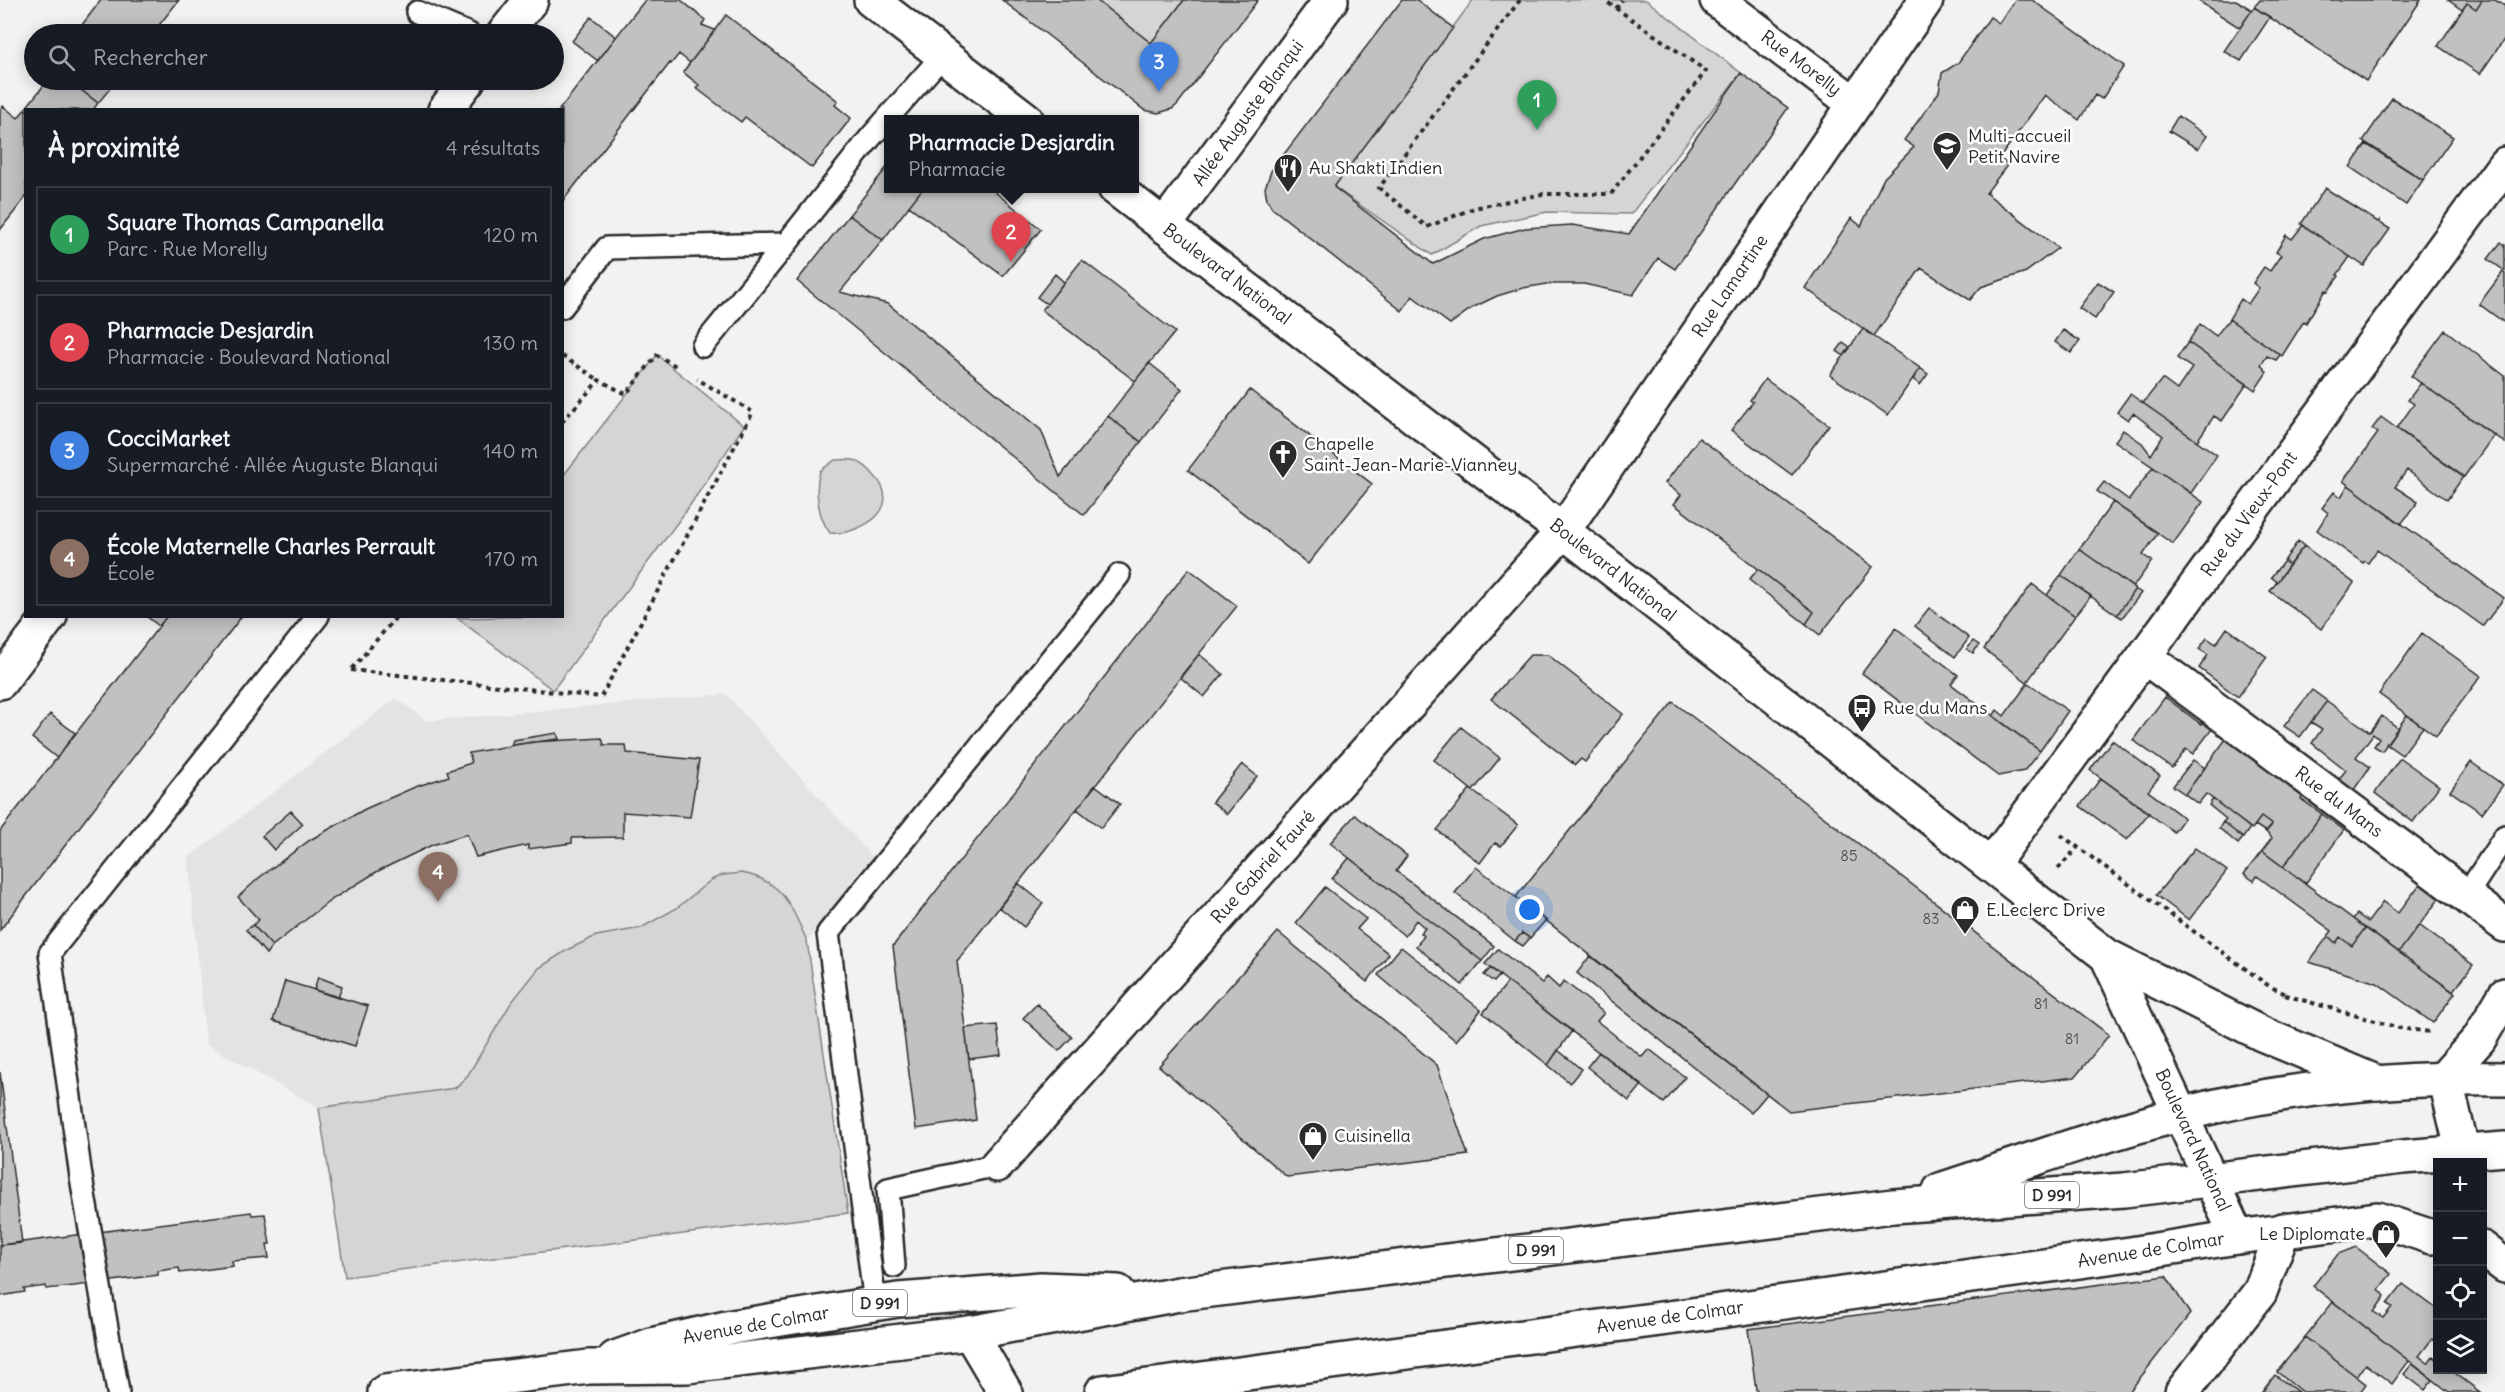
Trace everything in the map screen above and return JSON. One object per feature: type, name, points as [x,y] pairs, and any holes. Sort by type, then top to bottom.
[{"type":"street","points":[[512,24],[531,0]]},
{"type":"street","points":[[871,0],[1020,115]]},
{"type":"street","name":"Allée Auguste Blanqui","points":[[1164,226],[1331,0]]},
{"type":"street","name":"Rue Morelly","points":[[1717,0],[1855,104]]},
{"type":"street","name":"Rue Lamartine","points":[[1530,569],[1563,531],[1926,0]]},
{"type":"street","points":[[447,108],[460,90]]},
{"type":"street","name":"Rue du Vieux-Pont","points":[[1992,864],[2505,164]]},
{"type":"street","name":"Boulevard National","points":[[1120,193],[1563,531],[2107,956],[2262,1034],[2378,1083]]},
{"type":"street","name":"Rue Gabriel Fauré","points":[[997,1165],[1530,569]]},
{"type":"street","points":[[0,682],[48,618]]},
{"type":"street","name":"Rue du Mans","points":[[2145,657],[2505,925]]},
{"type":"street","name":"Boulevard National","points":[[2107,956],[2237,1237]]},
{"type":"street","points":[[2464,1157],[2445,1077],[2479,1039],[2505,995]]},
{"type":"street","name":"D 991","points":[[2378,1083],[2445,1077],[2505,1078]]},
{"type":"street","name":"Avenue de Colmar","points":[[1893,1206],[2118,1132],[2181,1114],[2228,1104],[2378,1083]]},
{"type":"street","name":"D 991","points":[[2464,1157],[2505,1149]]},
{"type":"street","name":"Avenue de Colmar","points":[[385,1392],[589,1367],[687,1366],[970,1333],[1179,1294],[1893,1206],[2124,1190],[2310,1167],[2464,1157]]},
{"type":"street","points":[[2237,1237],[2377,1219],[2433,1237]]},
{"type":"street","points":[[2182,1392],[2260,1292],[2283,1230]]},
{"type":"street","name":"Avenue de Colmar","points":[[1106,1391],[1691,1315],[2237,1237]]},
{"type":"street","points":[[2487,1252],[2505,1266]]},
{"type":"street","name":"Avenue de Colmar","points":[[589,1367],[651,1345],[726,1328],[926,1297],[1041,1289],[1179,1294]]},
{"type":"street","points":[[970,1333],[1005,1392]]},
{"type":"lane","points":[[417,12],[445,24]]},
{"type":"lane","points":[[890,115],[943,55]]},
{"type":"lane","points":[[703,346],[884,122]]},
{"type":"lane","points":[[564,304],[607,248],[786,244]]},
{"type":"lane","points":[[875,1304],[828,933],[1119,575]]},
{"type":"lane","points":[[118,1392],[81,1177],[50,953],[316,618]]},
{"type":"lane","points":[[2466,896],[2505,836]]},
{"type":"lane","points":[[894,1266],[888,1189],[997,1165]]},
{"type":"path","points":[[1520,0],[1379,188],[1427,227],[1474,208],[1543,194],[1611,194],[1706,71],[1605,0]]},
{"type":"path","points":[[1616,9],[1622,0]]},
{"type":"path","points":[[564,357],[626,394],[657,356],[686,373]]},
{"type":"path","points":[[395,618],[351,670],[601,697],[753,412],[695,378]]},
{"type":"path","points":[[564,420],[599,380]]},
{"type":"path","points":[[2031,813],[2259,979],[2286,994],[2399,1028],[2479,1039]]},
{"type":"path","points":[[2052,876],[2077,848]]},
{"type":"path","points":[[2280,1004],[2286,994]]},
{"type":"shaded area","points":[[1096,0],[1184,0],[1151,43]]},
{"type":"shaded area","points":[[1473,0],[1646,0],[1741,73],[1631,214],[1547,212],[1481,226],[1432,255],[1334,187]]},
{"type":"shaded area","points":[[657,355],[744,426],[686,511],[553,690],[457,618],[564,618],[564,475]]},
{"type":"shaded area","points":[[835,460],[854,460],[865,466],[880,482],[885,498],[880,512],[867,523],[845,532],[830,533],[820,511],[817,486],[820,471]]},
{"type":"shaded area","points":[[726,694],[877,862],[807,941],[794,912],[711,880],[677,908],[660,918],[641,928],[596,936],[524,985],[468,1075],[455,1088],[319,1108],[206,1044],[188,858],[396,698],[427,721]]},
{"type":"shaded area","points":[[741,873],[767,882],[784,896],[807,941],[848,1213],[345,1277],[319,1108],[455,1088],[468,1075],[511,1003],[539,968],[567,950],[596,936],[641,928],[677,908],[711,880],[723,875]]},
{"type":"building","points":[[101,0],[179,0],[160,24],[83,24]]},
{"type":"building","points":[[645,0],[681,0],[705,20],[702,25],[715,30],[690,63],[679,54],[670,63],[564,199],[564,108],[561,108]]},
{"type":"building","points":[[1002,0],[1096,0],[1151,43],[1184,0],[1258,0],[1177,105],[1158,113],[1144,110]]},
{"type":"building","points":[[1402,0],[1417,0],[1453,28],[1334,187],[1433,264],[1484,239],[1525,228],[1572,225],[1629,234],[1741,73],[1788,108],[1675,269],[1658,258],[1633,295],[1584,284],[1547,284],[1497,296],[1472,308],[1450,324],[1412,296],[1402,311],[1272,208],[1265,188],[1271,171]]},
{"type":"building","name":"Multi-accueil Petit Navire","points":[[2015,0],[2032,0],[2124,66],[2102,99],[2095,95],[2079,120],[2045,95],[1999,159],[2008,164],[1986,193],[2058,248],[2026,272],[1981,287],[1970,300],[1921,268],[1874,336],[1805,288],[1851,218],[1861,226],[1884,178],[1914,147],[1904,140],[1939,92],[1942,73],[1958,63],[1990,17],[1999,23]]},
{"type":"building","points":[[2197,0],[2236,0],[2252,10],[2240,28]]},
{"type":"building","points":[[2260,0],[2421,0],[2366,81],[2254,7]]},
{"type":"building","points":[[2448,0],[2482,0],[2476,9],[2467,3],[2462,10]]},
{"type":"building","points":[[2482,0],[2495,0],[2505,6],[2505,38],[2480,74],[2438,46],[2467,3],[2476,9]]},
{"type":"building","points":[[2254,7],[2270,17],[2241,61],[2224,51]]},
{"type":"building","points":[[726,15],[838,101],[835,105],[851,118],[812,168],[745,117],[741,122],[696,88],[699,85],[683,72]]},
{"type":"building","points":[[591,17],[616,37],[598,61],[572,41]]},
{"type":"building","points":[[40,90],[81,90],[98,103],[94,108],[26,108]]},
{"type":"building","points":[[81,90],[109,90],[98,103]]},
{"type":"building","points":[[2392,98],[2453,137],[2423,180],[2363,141]]},
{"type":"building","points":[[3,106],[18,118],[24,110],[24,200],[0,230],[0,110]]},
{"type":"building","points":[[2178,116],[2207,136],[2198,149],[2169,131]]},
{"type":"building","points":[[2366,144],[2423,180],[2406,205],[2350,167]]},
{"type":"building","points":[[884,171],[884,193],[919,193],[883,240],[849,215]]},
{"type":"building","points":[[2325,188],[2378,222],[2380,220],[2380,223],[2390,229],[2364,266],[2301,224]]},
{"type":"building","points":[[919,193],[996,193],[1041,229],[1003,276],[909,206]]},
{"type":"building","points":[[849,215],[883,240],[840,292],[888,304],[1041,430],[1060,477],[1108,416],[1141,442],[1084,515],[797,281]]},
{"type":"building","points":[[2303,225],[2350,257],[2282,356],[2229,319],[2241,299],[2248,304],[2259,288],[2253,283],[2264,267],[2270,271],[2281,255],[2276,252],[2286,235],[2292,239]]},
{"type":"building","points":[[2501,242],[2505,245],[2505,271],[2488,259]]},
{"type":"building","points":[[1082,260],[1175,332],[1135,381],[1042,310]]},
{"type":"building","points":[[2503,272],[2505,274],[2505,323],[2479,304]]},
{"type":"building","points":[[1055,274],[1064,282],[1047,304],[1037,297]]},
{"type":"building","points":[[2098,282],[2114,292],[2095,319],[2079,308]]},
{"type":"building","points":[[2229,319],[2280,355],[2276,360],[2267,356],[2261,365],[2267,372],[2255,390],[2188,342],[2200,324],[2216,336]]},
{"type":"building","points":[[1863,329],[1920,368],[1888,415],[1830,375]]},
{"type":"building","points":[[2063,330],[2080,341],[2071,353],[2055,342]]},
{"type":"building","points":[[2445,330],[2505,376],[2505,443],[2411,376]]},
{"type":"building","points":[[2188,342],[2247,384],[2222,421],[2214,416],[2197,441],[2143,403],[2162,379],[2177,390],[2192,368],[2177,358]]},
{"type":"building","points":[[1843,343],[1850,348],[1844,356],[1837,351]]},
{"type":"building","points":[[1149,363],[1182,389],[1141,442],[1108,416]]},
{"type":"building","points":[[1920,368],[1928,374],[1920,385],[1913,379]]},
{"type":"building","points":[[1765,379],[1829,425],[1792,475],[1731,430],[1753,402],[1750,400]]},
{"type":"building","points":[[2421,383],[2494,435],[2464,477],[2397,428],[2414,404],[2408,400]]},
{"type":"building","name":"Chapelle Saint-Jean-Marie-Vianney","points":[[1250,390],[1372,484],[1308,564],[1188,470]]},
{"type":"building","points":[[2130,394],[2217,455],[2191,493],[2115,441],[2123,430],[2142,443],[2151,455],[2163,436],[2133,413],[2128,420],[2117,412]]},
{"type":"building","points":[[2381,417],[2463,477],[2447,500],[2407,470],[2395,487],[2418,502],[2401,524],[2343,481],[2378,433],[2372,429]]},
{"type":"building","points":[[1699,438],[1873,567],[1820,635],[1806,624],[1814,612],[1674,504],[1681,495],[1665,483]]},
{"type":"building","points":[[2153,467],[2203,502],[2173,544],[2097,491],[2104,482],[2129,500]]},
{"type":"building","points":[[2348,485],[2504,598],[2483,626],[2377,550],[2368,563],[2365,561],[2363,563],[2317,530],[2328,513],[2322,508],[2334,492],[2341,497]]},
{"type":"building","points":[[2113,502],[2158,533],[2143,555],[2152,561],[2133,587],[2079,549]]},
{"type":"building","points":[[2298,541],[2304,546],[2289,565],[2284,561]]},
{"type":"building","points":[[2304,546],[2354,583],[2321,629],[2270,591]]},
{"type":"building","points":[[2079,549],[2135,589],[2117,615],[2061,575]]},
{"type":"building","points":[[2284,561],[2289,565],[2277,582],[2271,577]]},
{"type":"building","points":[[1189,569],[1237,606],[957,961],[976,1120],[916,1129],[893,946]]},
{"type":"building","points":[[1758,569],[1814,612],[1806,624],[1749,580]]},
{"type":"building","points":[[2061,575],[2091,596],[2075,616],[2047,595]]},
{"type":"building","points":[[2032,584],[2075,616],[2027,682],[1984,649]]},
{"type":"building","points":[[2135,589],[2141,593],[2122,618],[2117,615]]},
{"type":"building","points":[[1929,608],[1969,638],[1955,657],[1915,626]]},
{"type":"building","points":[[149,618],[165,618],[159,626]]},
{"type":"building","points":[[165,618],[240,618],[0,930],[0,831]]},
{"type":"building","points":[[1896,628],[1958,675],[1951,684],[2040,751],[2024,771],[1998,776],[1862,673]]},
{"type":"building","points":[[2227,628],[2267,657],[2238,697],[2199,668],[2208,655],[2199,649],[2207,638],[2216,644]]},
{"type":"building","points":[[2422,633],[2481,676],[2436,736],[2379,694]]},
{"type":"building","points":[[1973,641],[1979,645],[1973,653],[1967,649]]},
{"type":"building","points":[[1199,654],[1223,674],[1204,697],[1180,677]]},
{"type":"building","points":[[1530,655],[1548,655],[1623,714],[1585,762],[1581,759],[1575,765],[1491,699]]},
{"type":"building","points":[[2028,683],[2068,711],[2040,751],[1993,716],[1997,710],[2004,716]]},
{"type":"building","points":[[2312,690],[2327,701],[2300,737],[2284,726]]},
{"type":"building","points":[[2165,697],[2201,724],[2202,722],[2212,729],[2193,754],[2186,749],[2172,768],[2133,740]]},
{"type":"building","points":[[2327,701],[2370,732],[2382,716],[2398,728],[2382,751],[2374,746],[2379,739],[2373,734],[2356,757],[2370,767],[2353,791],[2338,780],[2346,770],[2312,743],[2322,729],[2311,722]]},
{"type":"building","points":[[1673,702],[2109,1035],[2075,1077],[1789,1111],[1516,897]]},
{"type":"building","points":[[50,714],[75,733],[57,758],[32,738]]},
{"type":"building","points":[[2407,715],[2423,727],[2402,755],[2386,744]]},
{"type":"building","points":[[1461,727],[1500,758],[1473,791],[1434,760]]},
{"type":"building","points":[[557,733],[559,739],[511,745],[513,740]]},
{"type":"building","points":[[602,738],[604,745],[626,745],[627,753],[699,760],[690,817],[623,812],[623,837],[572,838],[572,843],[528,849],[528,845],[476,857],[467,834],[432,845],[378,871],[331,900],[272,946],[253,925],[259,920],[238,897],[260,877],[310,840],[365,809],[415,787],[449,776],[447,771],[471,763],[469,753],[532,742]]},
{"type":"building","points":[[2226,739],[2303,796],[2301,799],[2322,814],[2283,867],[2262,851],[2272,838],[2266,832],[2272,825],[2261,817],[2252,829],[2206,794],[2198,804],[2185,794]]},
{"type":"building","points":[[2112,740],[2160,776],[2148,791],[2184,818],[2174,832],[2090,770]]},
{"type":"building","points":[[2400,758],[2439,786],[2413,822],[2375,793]]},
{"type":"building","points":[[2193,760],[2205,768],[2185,794],[2173,786]]},
{"type":"building","points":[[2471,762],[2503,785],[2482,813],[2450,791]]},
{"type":"building","points":[[1242,764],[1257,776],[1227,814],[1212,802]]},
{"type":"building","points":[[2101,778],[2149,813],[2127,840],[2080,806]]},
{"type":"building","points":[[1095,785],[1120,804],[1101,828],[1077,809]]},
{"type":"building","points":[[1470,789],[1518,825],[1501,846],[1495,843],[1480,863],[1437,830]]},
{"type":"building","points":[[2213,799],[2250,828],[2243,838],[2223,822],[2226,819],[2209,805]]},
{"type":"building","points":[[291,811],[303,824],[274,850],[262,836]]},
{"type":"building","points":[[2322,814],[2344,830],[2305,884],[2283,867]]},
{"type":"building","points":[[1355,815],[1407,856],[1396,871],[1494,946],[1482,961],[1330,843]]},
{"type":"building","points":[[2261,817],[2272,825],[2266,832],[2255,825]]},
{"type":"building","points":[[2223,822],[2243,838],[2238,844],[2219,828]]},
{"type":"building","points":[[2195,848],[2227,871],[2189,920],[2156,895]]},
{"type":"building","points":[[2262,851],[2365,928],[2352,946],[2340,937],[2336,943],[2328,936],[2332,931],[2257,876],[2254,881],[2244,874]]},
{"type":"building","points":[[1349,858],[1482,961],[1462,985],[1416,946],[1424,936],[1421,933],[1425,928],[1416,920],[1405,936],[1332,879]]},
{"type":"building","points":[[1476,867],[1546,920],[1530,938],[1522,933],[1515,941],[1455,893]]},
{"type":"building","points":[[1018,883],[1043,903],[1024,927],[999,907]]},
{"type":"building","points":[[2420,884],[2439,899],[2399,952],[2353,919],[2357,914],[2368,922],[2383,902],[2398,913]]},
{"type":"building","points":[[1325,887],[1366,919],[1357,929],[1389,954],[1367,982],[1296,923]]},
{"type":"building","points":[[253,925],[272,946],[266,954],[246,930]]},
{"type":"building","points":[[2419,925],[2473,965],[2453,992],[2399,952]]},
{"type":"building","points":[[2365,928],[2455,993],[2433,1023],[2377,983],[2309,962],[2328,936],[2336,943],[2340,937],[2352,946]]},
{"type":"building","points":[[1278,932],[1437,1065],[1468,1155],[1287,1177],[1159,1066]]},
{"type":"building","points":[[1522,933],[1530,938],[1523,946],[1515,941]]},
{"type":"building","points":[[1401,947],[1481,1010],[1456,1041],[1378,975]]},
{"type":"building","points":[[1498,949],[1542,983],[1547,977],[1559,988],[1564,981],[1604,1013],[1597,1021],[1642,1057],[1649,1049],[1685,1077],[1664,1103],[1485,964]]},
{"type":"building","points":[[1590,956],[1767,1094],[1751,1113],[1577,973]]},
{"type":"building","points":[[1491,968],[1500,975],[1494,982],[1484,975]]},
{"type":"building","points":[[318,977],[342,986],[338,998],[314,990]]},
{"type":"building","points":[[285,981],[368,1006],[355,1046],[273,1021]]},
{"type":"building","points":[[1508,982],[1572,1031],[1548,1065],[1483,1013]]},
{"type":"building","points":[[1037,1004],[1072,1037],[1059,1051],[1023,1018]]},
{"type":"building","points":[[997,1025],[1001,1055],[969,1059],[965,1028]]},
{"type":"building","points":[[1558,1050],[1581,1069],[1570,1083],[1548,1065]]},
{"type":"building","points":[[1599,1052],[1642,1085],[1629,1101],[1587,1067]]},
{"type":"building","points":[[0,1072],[22,1243],[0,1245]]},
{"type":"building","points":[[251,1212],[252,1215],[265,1214],[270,1244],[267,1244],[269,1258],[232,1261],[233,1266],[180,1273],[179,1268],[158,1271],[158,1275],[46,1289],[46,1286],[24,1289],[25,1292],[0,1296],[0,1245]]},
{"type":"building","points":[[2356,1247],[2391,1274],[2379,1289],[2385,1296],[2374,1312],[2383,1318],[2392,1307],[2387,1304],[2403,1284],[2433,1306],[2433,1340],[2419,1356],[2428,1363],[2433,1356],[2433,1374],[2456,1374],[2480,1392],[2449,1392],[2313,1286],[2338,1254]]},
{"type":"building","points":[[2166,1276],[2190,1314],[2129,1392],[1759,1392],[1756,1390],[1748,1329]]},
{"type":"building","points":[[2333,1302],[2409,1361],[2392,1384],[2366,1364],[2357,1377],[2305,1337]]},
{"type":"building","points":[[2305,1337],[2366,1384],[2360,1392],[2302,1392],[2277,1372]]},
{"type":"building","points":[[2412,1364],[2433,1380],[2425,1390],[2404,1374]]},
{"type":"building","points":[[2275,1375],[2298,1392],[2262,1392]]},
{"type":"place","name":"CocciMarket","points":[[1159,92]]},
{"type":"place","name":"Square Thomas Campanella","points":[[1537,130]]},
{"type":"place","name":"Multi-accueil Petit Navire","points":[[1947,172]]},
{"type":"place","name":"Au Shakti Indien","points":[[1288,194]]},
{"type":"place","name":"Pharmacie Desjardin","points":[[1011,262]]},
{"type":"place","name":"Chapelle Saint-Jean-Marie-Vianney","points":[[1283,480]]},
{"type":"place","name":"Rue du Mans","points":[[1862,734]]},
{"type":"place","name":"École Maternelle Charles Perrault","points":[[438,902]]},
{"type":"place","name":"E.Leclerc Drive","points":[[1965,936]]},
{"type":"place","name":"Cuisinella","points":[[1313,1162]]},
{"type":"place","name":"Le Diplomate","points":[[2386,1260]]}]
